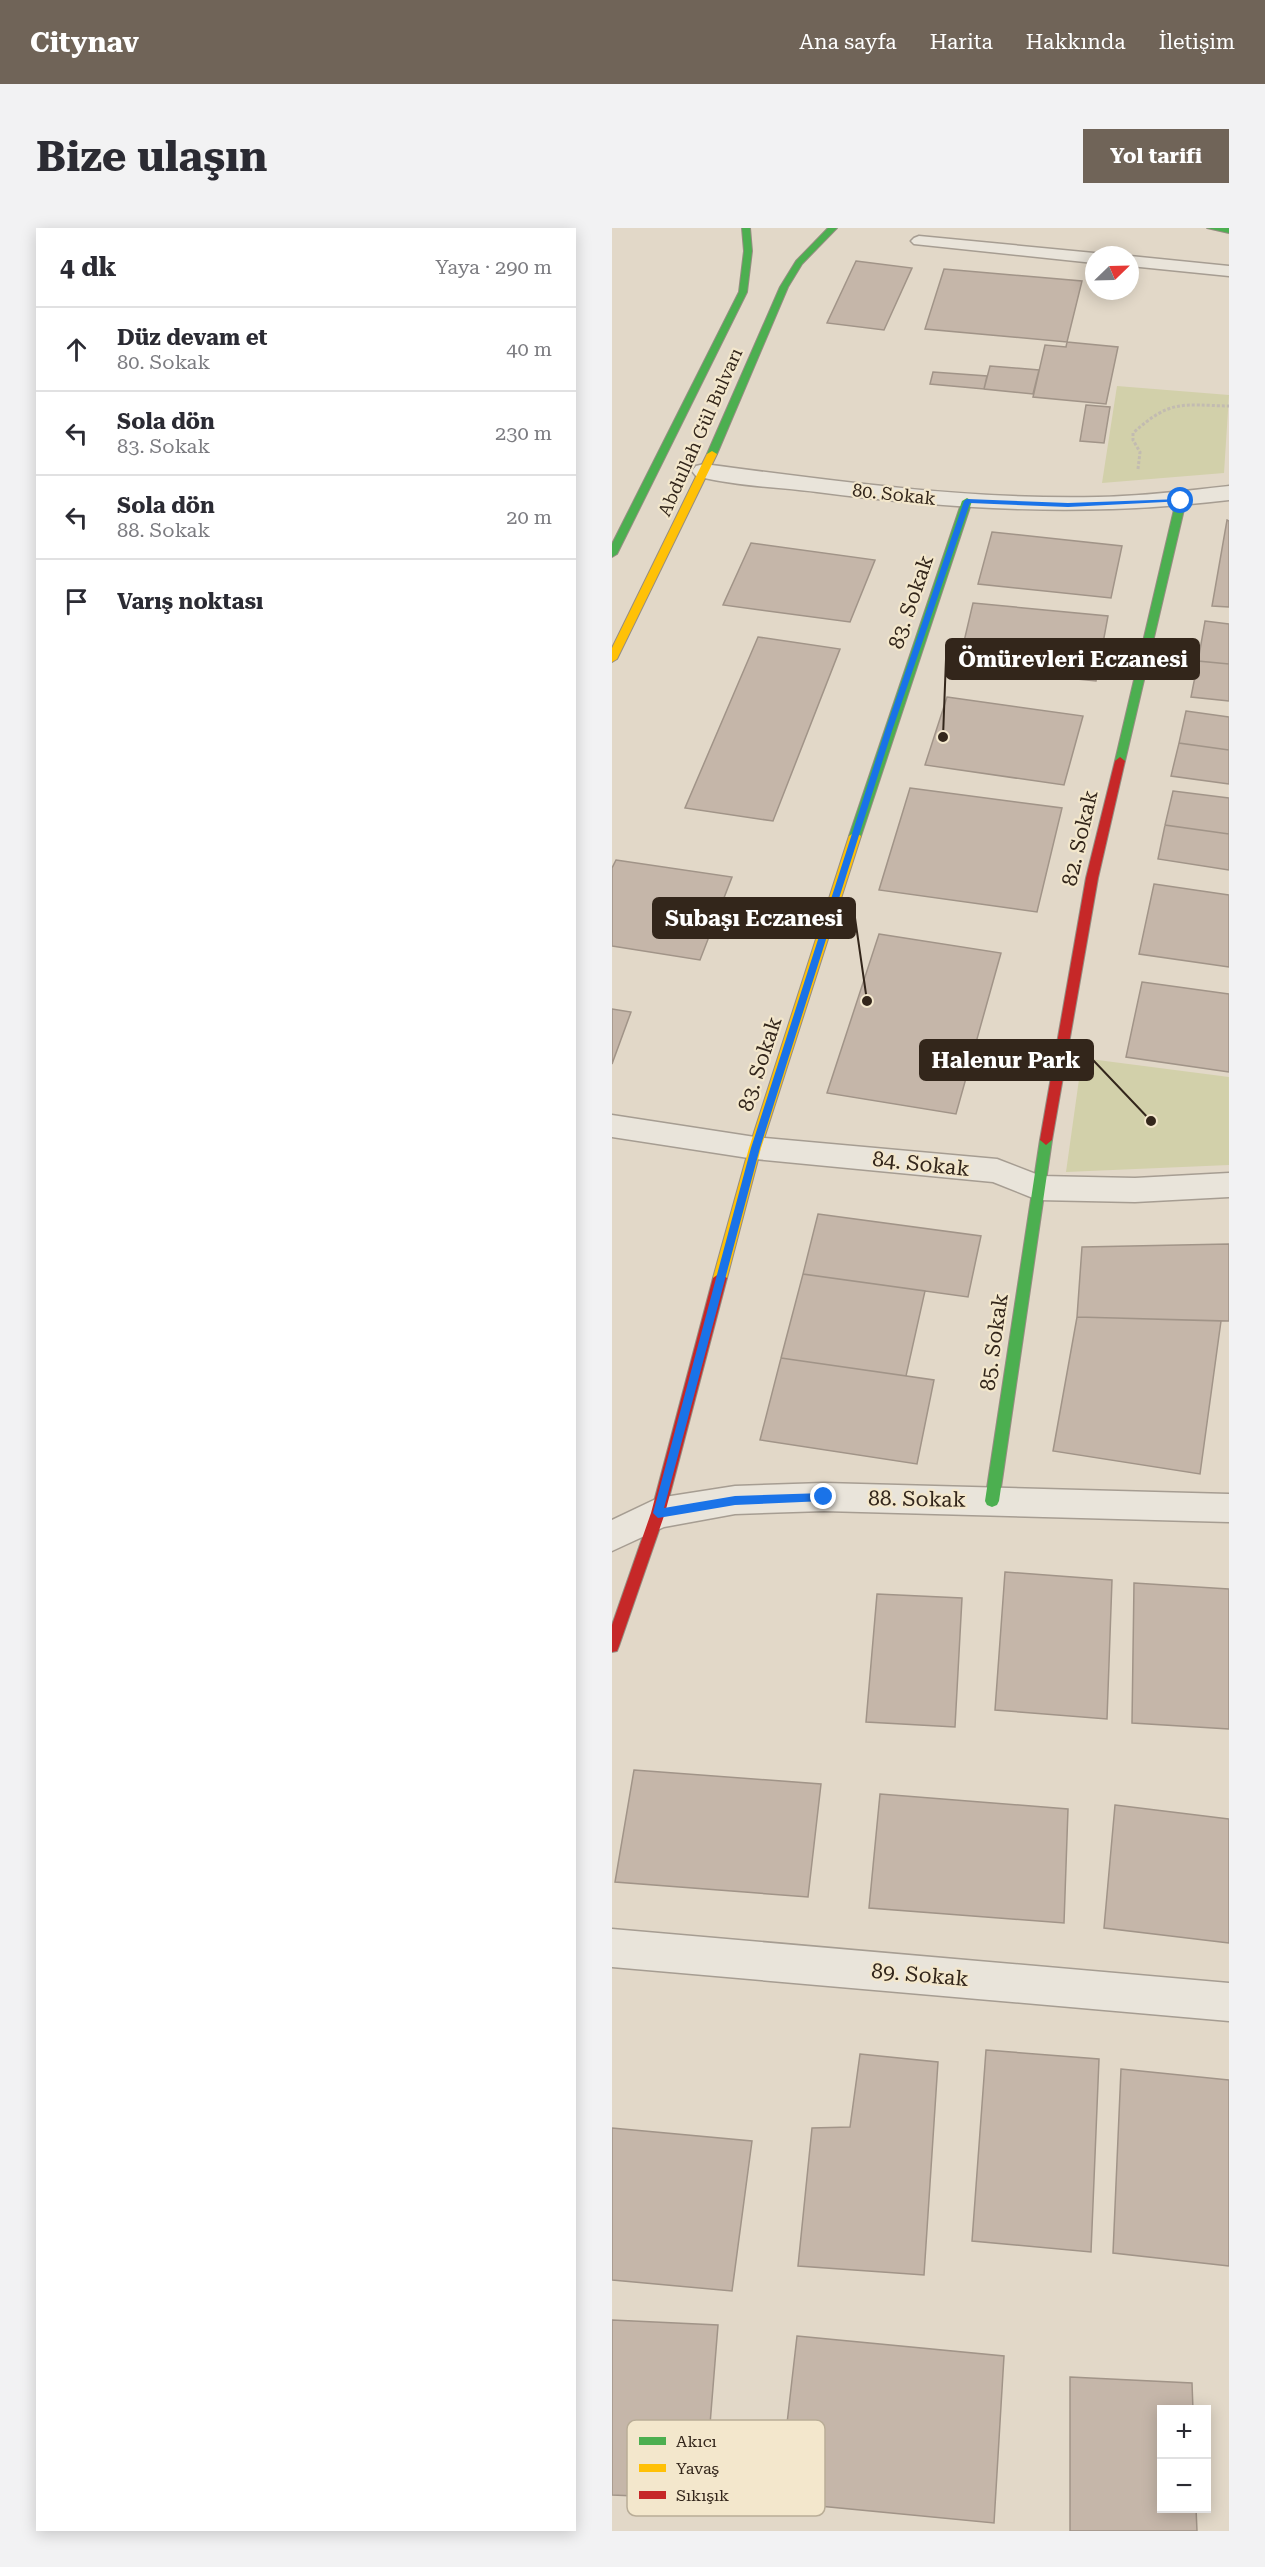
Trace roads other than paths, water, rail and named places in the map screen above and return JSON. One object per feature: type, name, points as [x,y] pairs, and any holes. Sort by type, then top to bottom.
[{"type":"street","name":"Abdullah Gül Bulvarı","points":[[612,554],[743,292],[748,251],[746,228]]},
{"type":"street","name":"Abdullah Gül Bulvarı","points":[[612,659],[704,471],[784,287],[799,264],[833,228]]},
{"type":"street","points":[[1211,228],[1229,230]]},
{"type":"street","name":"80. Sokak","points":[[704,471],[967,501],[1068,505],[1181,501],[1229,494]]},
{"type":"street","name":"83. Sokak","points":[[612,1646],[658,1513],[755,1148],[889,731],[967,501]]},
{"type":"street","name":"82. Sokak","points":[[1038,1188],[1092,878],[1181,501]]},
{"type":"street","name":"84. Sokak","points":[[612,1126],[755,1148],[997,1171],[1038,1188],[1135,1190],[1229,1185]]},
{"type":"street","name":"85. Sokak","points":[[992,1501],[1038,1188]]},
{"type":"street","name":"88. Sokak","points":[[612,1536],[658,1513],[735,1500],[802,1498],[992,1501],[1229,1508]]},
{"type":"street","name":"89. Sokak","points":[[612,1948],[1229,2002]]},
{"type":"lane","points":[[919,241],[1085,257]]},
{"type":"lane","points":[[1139,262],[1229,271]]},
{"type":"place","name":"Ömürevleri Eczanesi","points":[[943,737]]},
{"type":"place","name":"Subaşı Eczanesi","points":[[867,1001]]},
{"type":"place","name":"Halenur Park","points":[[1151,1121]]}]
